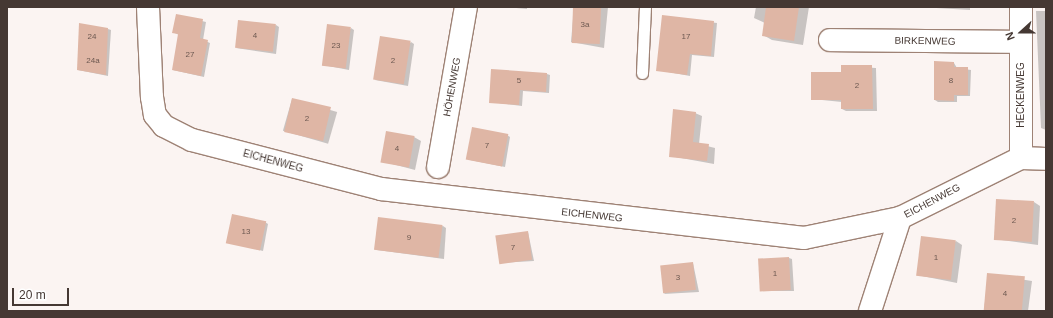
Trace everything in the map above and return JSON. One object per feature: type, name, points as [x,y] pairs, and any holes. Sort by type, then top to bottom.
[{"type":"street","name":"EICHENWEG","points":[[148,7],[152,97],[155,115],[164,126],[192,140],[381,189],[804,238],[900,218],[1021,158],[1046,159]]},
{"type":"street","name":"HÖHENWEG","points":[[438,167],[466,7]]},
{"type":"street","name":"HECKENWEG","points":[[1021,7],[1021,158]]},
{"type":"street","name":"BIRKENWEG","points":[[830,40],[1021,42]]},
{"type":"street","points":[[870,311],[900,218]]},
{"type":"lane","points":[[642,73],[645,7]]},
{"type":"building","points":[[573,7],[601,8],[600,44],[572,43]]},
{"type":"building","points":[[766,7],[799,7],[794,41],[762,36]]},
{"type":"building","points":[[176,14],[203,19],[200,38],[208,40],[201,76],[172,70],[178,34],[172,33]]},
{"type":"building","points":[[662,15],[714,21],[711,56],[690,54],[687,75],[656,71]]},
{"type":"building","points":[[238,20],[276,24],[273,52],[235,48]]},
{"type":"building","points":[[79,23],[108,28],[106,75],[77,70]]},
{"type":"building","points":[[327,24],[351,27],[346,69],[322,66]]},
{"type":"building","points":[[380,36],[411,41],[404,84],[373,79]]},
{"type":"building","points":[[934,61],[954,62],[954,67],[968,67],[968,95],[954,95],[954,101],[934,100]]},
{"type":"building","points":[[841,65],[872,65],[873,109],[841,109],[841,100],[811,100],[811,72],[841,72]]},
{"type":"building","points":[[491,69],[547,73],[546,92],[520,90],[519,105],[489,103]]},
{"type":"building","points":[[292,98],[331,107],[323,141],[284,132]]},
{"type":"building","points":[[673,109],[696,112],[693,142],[709,144],[707,161],[669,157]]},
{"type":"building","points":[[472,127],[508,134],[502,166],[466,159]]},
{"type":"building","points":[[386,131],[415,136],[409,168],[380,163]]},
{"type":"building","points":[[996,199],[1034,201],[1032,242],[994,240]]},
{"type":"building","points":[[232,214],[266,221],[260,251],[226,243]]},
{"type":"building","points":[[378,217],[443,225],[438,258],[374,250]]},
{"type":"building","points":[[528,231],[532,260],[499,264],[495,236]]},
{"type":"building","points":[[921,236],[956,240],[951,280],[916,276]]},
{"type":"building","points":[[789,257],[791,290],[760,292],[758,259]]},
{"type":"building","points":[[693,262],[696,290],[663,293],[660,265]]},
{"type":"building","points":[[987,273],[1025,276],[1022,311],[984,311]]}]
